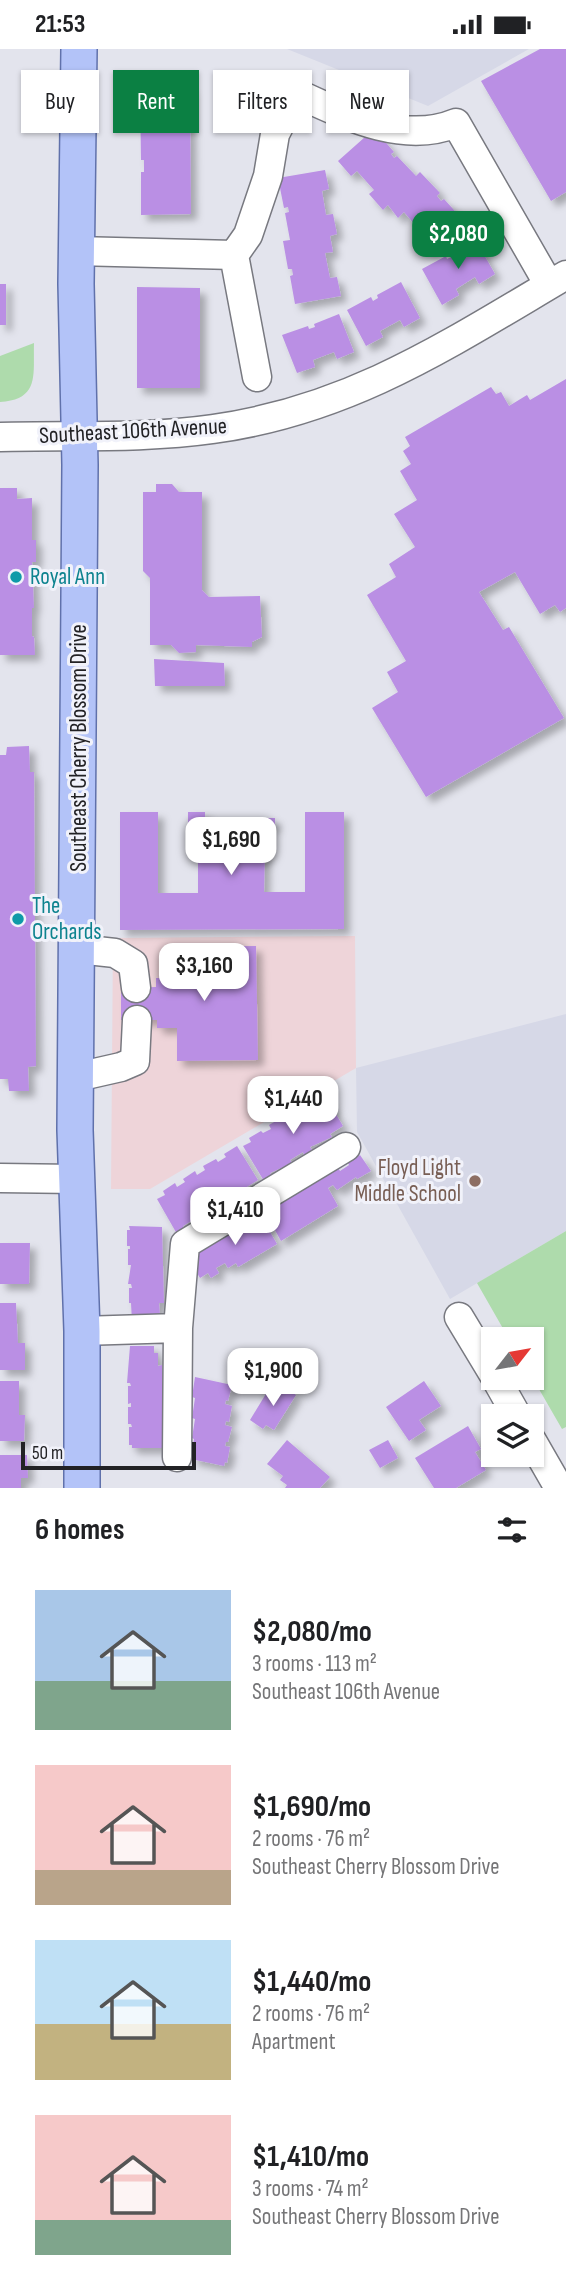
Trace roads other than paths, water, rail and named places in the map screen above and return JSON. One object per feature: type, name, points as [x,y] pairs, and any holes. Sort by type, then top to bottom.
[{"type":"main road","name":"Southeast Cherry Blossom Drive","points":[[79,49],[76,251],[79,435],[78,949],[75,1130],[82,1331],[82,1488]]},
{"type":"street","points":[[257,377],[234,255],[248,235],[268,176],[275,134],[296,93],[353,119],[381,126],[438,130],[456,123],[557,280]]},
{"type":"street","points":[[76,251],[234,255]]},
{"type":"street","name":"Southeast 106th Avenue","points":[[0,437],[166,434],[209,430],[326,403],[424,358],[557,280]]},
{"type":"street","points":[[78,949],[115,953],[133,964],[136,988]]},
{"type":"street","points":[[77,1077],[135,1061],[137,1020]]},
{"type":"street","points":[[177,1457],[178,1328],[186,1244],[346,1147]]},
{"type":"street","points":[[0,1178],[77,1179]]},
{"type":"street","points":[[459,1317],[481,1354]]},
{"type":"street","points":[[82,1331],[178,1328]]},
{"type":"street","points":[[544,1462],[559,1488]]},
{"type":"place","name":"Royal Ann","points":[[16,577]]},
{"type":"place","name":"The Orchards","points":[[18,919]]},
{"type":"place","name":"Floyd Light Middle School","points":[[475,1181]]}]
